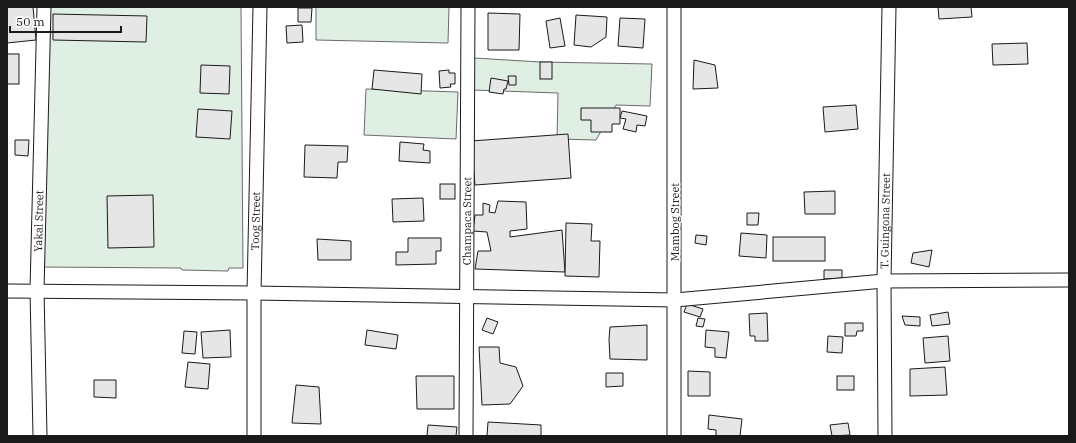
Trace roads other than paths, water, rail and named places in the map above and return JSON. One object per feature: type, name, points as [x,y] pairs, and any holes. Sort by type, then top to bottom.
[{"type":"street","name":"Yakal Street","points":[[40,436],[37,290],[44,7]]},
{"type":"street","name":"Toog Street","points":[[254,436],[254,293],[260,7]]},
{"type":"street","name":"Champaca Street","points":[[466,436],[468,297],[468,7]]},
{"type":"street","name":"Mambog Street","points":[[674,7],[674,436]]},
{"type":"street","name":"T. Guingona Street","points":[[885,436],[884,282],[889,7]]},
{"type":"street","points":[[7,291],[37,290],[675,300],[884,282],[1069,280]]}]
